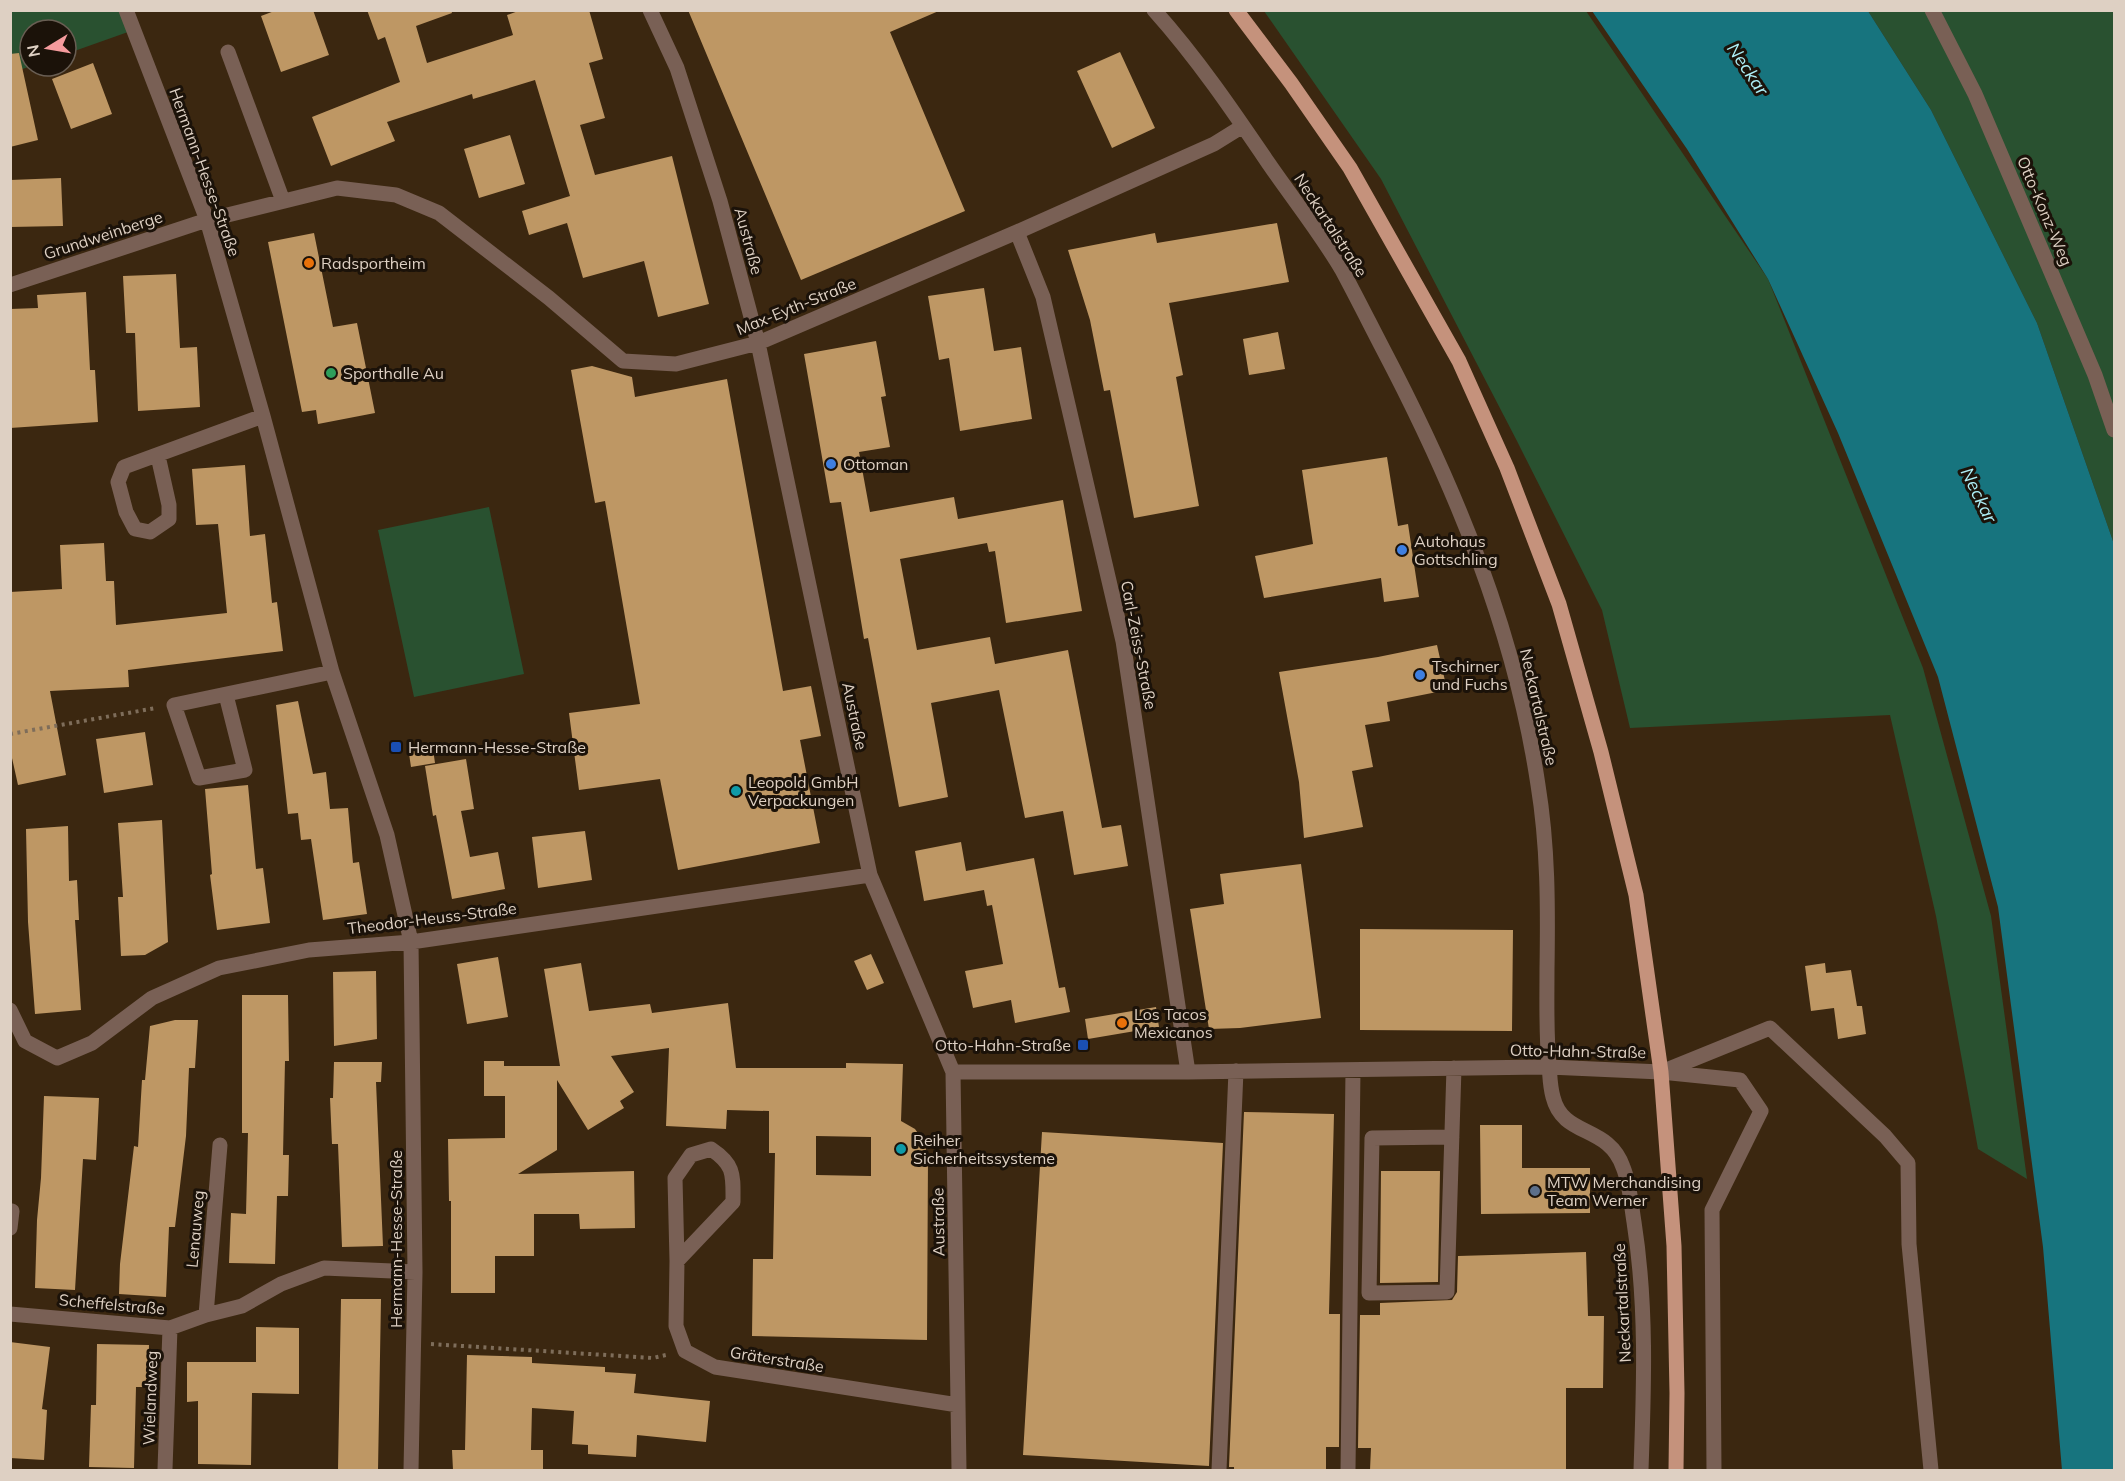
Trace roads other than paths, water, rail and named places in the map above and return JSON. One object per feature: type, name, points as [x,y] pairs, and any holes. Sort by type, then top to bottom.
[{"type":"main road","points":[[1236,10],[1291,83],[1350,168],[1459,361],[1507,468],[1559,604],[1601,752],[1636,895],[1661,1072],[1674,1246],[1676,1470]]},
{"type":"street","name":"Hermann-Hesse-Straße","points":[[126,10],[207,220],[332,672],[387,836],[411,942],[415,1272],[411,1470]]},
{"type":"street","name":"Austraße","points":[[650,10],[677,68],[688,101],[720,201],[758,343],[870,875],[953,1072],[959,1470]]},
{"type":"street","name":"Neckartalstraße","points":[[1154,10],[1181,41],[1243,126],[1341,268],[1406,393],[1448,483],[1491,591],[1518,686],[1538,785],[1548,879],[1545,1036],[1552,1096],[1557,1109],[1565,1119],[1604,1139],[1615,1149],[1624,1168],[1641,1266],[1644,1315],[1641,1470]]},
{"type":"street","name":"Otto-Konz-Weg","points":[[1932,10],[1975,94],[2095,375],[2115,430]]},
{"type":"street","points":[[228,52],[283,201]]},
{"type":"street","name":"Max-Eyth-Straße","points":[[207,220],[337,188],[396,195],[439,213],[549,298],[623,361],[676,364],[758,343],[1017,232],[1214,144],[1243,126]]},
{"type":"street","name":"Grundweinberge","points":[[11,281],[207,220]]},
{"type":"street","name":"Carl-Zeiss-Straße","points":[[1017,232],[1043,297],[1123,641],[1188,1072]]},
{"type":"street","points":[[158,456],[169,505],[169,519],[150,532],[135,529],[126,512],[118,482],[124,467],[263,416]]},
{"type":"street","points":[[226,695],[245,770],[199,778],[174,705],[332,672]]},
{"type":"street","name":"Theodor-Heuss-Straße","points":[[10,1010],[25,1041],[57,1058],[92,1043],[152,998],[219,968],[309,950],[411,942],[870,875]]},
{"type":"street","points":[[1661,1072],[1770,1028],[1885,1136],[1908,1163],[1909,1244],[1930,1470]]},
{"type":"street","name":"Otto-Hahn-Straße","points":[[953,1072],[1188,1072],[1550,1067],[1661,1072],[1740,1080],[1761,1111],[1712,1210],[1714,1470]]},
{"type":"street","points":[[1452,1137],[1372,1138],[1369,1293],[1447,1292],[1452,1137],[1454,1068]]},
{"type":"street","points":[[1348,1470],[1353,1070]]},
{"type":"street","points":[[1219,1470],[1236,1071]]},
{"type":"street","name":"Lenauweg","points":[[206,1315],[220,1145]]},
{"type":"street","points":[[711,1149],[726,1159],[733,1175],[733,1202],[677,1261],[675,1178],[691,1155],[711,1149]]},
{"type":"street","points":[[10,1228],[12,1211]]},
{"type":"street","name":"Gräterstraße","points":[[677,1261],[676,1326],[685,1351],[715,1368],[958,1405]]},
{"type":"street","name":"Scheffelstraße","points":[[10,1314],[171,1328],[206,1315],[242,1306],[281,1284],[324,1268],[415,1272]]},
{"type":"street","name":"Wielandweg","points":[[165,1469],[171,1328]]},
{"type":"water","name":"Neckar","points":[[1592,11],[1868,11],[1931,110],[2037,323],[2114,544],[2114,1470],[2062,1470],[2043,1247],[1998,907],[1938,677],[1838,433],[1768,279],[1687,149]]},
{"type":"place","name":"Radsportheim","points":[[309,263]]},
{"type":"place","name":"Sporthalle Au","points":[[331,373]]},
{"type":"place","name":"Ottoman","points":[[831,464]]},
{"type":"place","name":"Autohaus Gottschling","points":[[1402,550]]},
{"type":"place","name":"Tschirner und Fuchs","points":[[1420,675]]},
{"type":"place","name":"Hermann-Hesse-Straße","points":[[396,747]]},
{"type":"place","name":"Leopold GmbH Verpackungen","points":[[736,791]]},
{"type":"place","name":"Los Tacos Mexicanos","points":[[1122,1023]]},
{"type":"place","name":"Otto-Hahn-Straße","points":[[1083,1045]]},
{"type":"place","name":"Reiher Sicherheitssysteme","points":[[901,1149]]},
{"type":"place","name":"MTW Merchandising Team Werner","points":[[1535,1191]]}]
